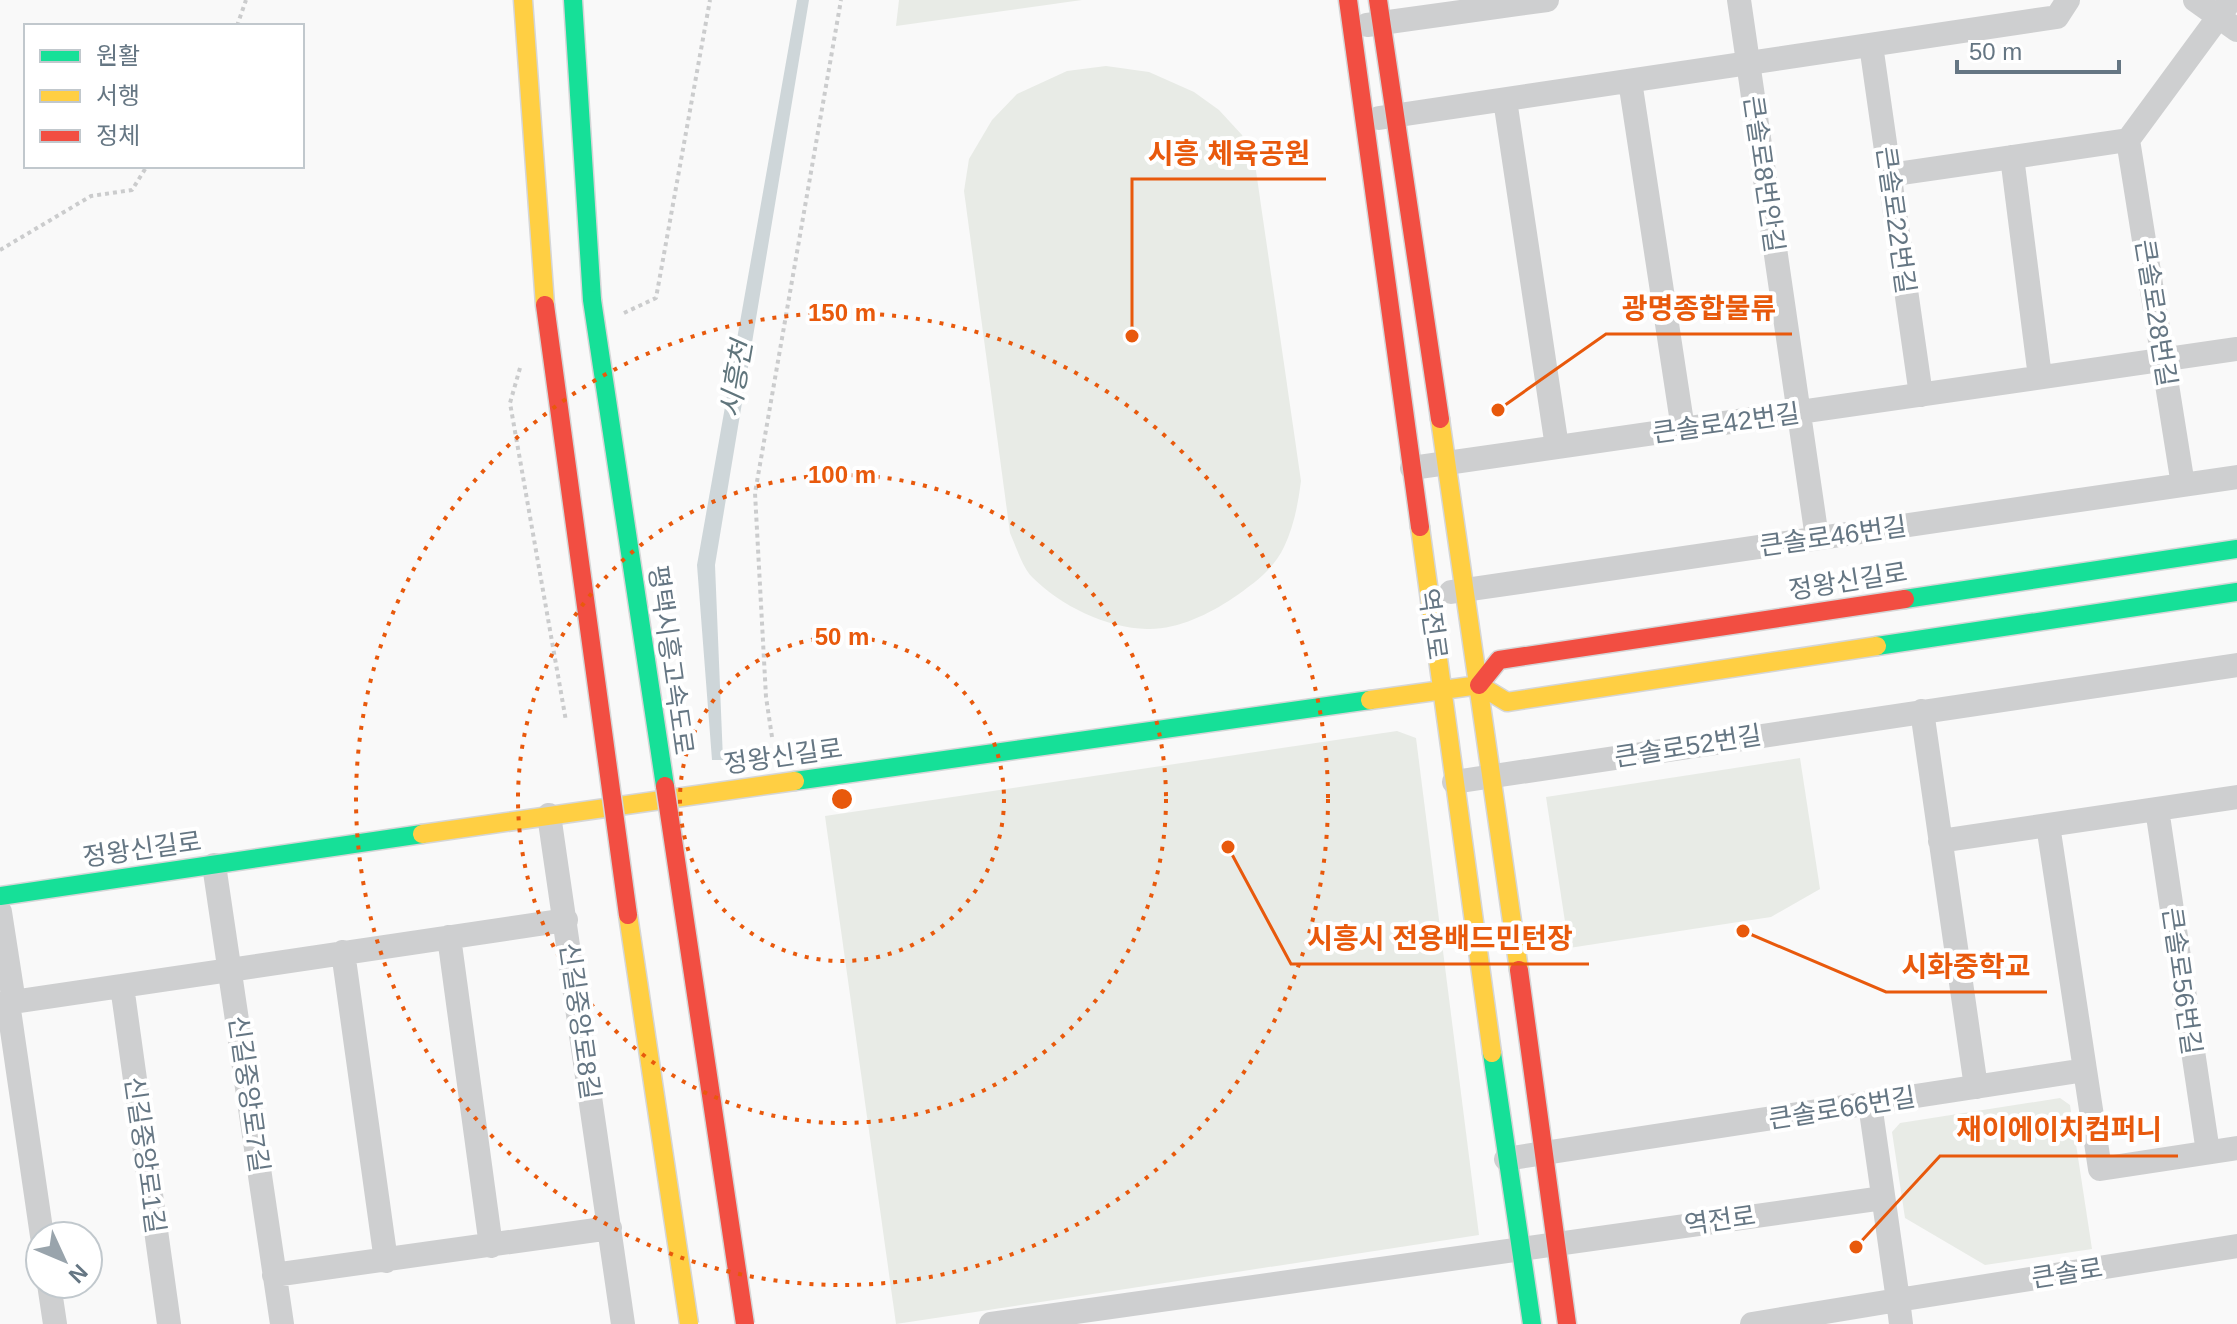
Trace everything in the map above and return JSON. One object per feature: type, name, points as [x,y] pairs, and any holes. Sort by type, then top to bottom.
[{"type":"main road","points":[[523,0],[545,305],[635,968],[689,1324]]},
{"type":"main road","name":"평택시흥고속도로","points":[[573,0],[592,300],[745,1324]]},
{"type":"main road","name":"역전로","points":[[1348,0],[1506,1159],[1532,1324]]},
{"type":"main road","name":"역전로","points":[[1380,12],[1492,776],[1567,1324]]},
{"type":"main road","name":"정왕신길로","points":[[0,896],[549,815],[1479,685],[1499,660],[2237,549]]},
{"type":"main road","points":[[1479,685],[1507,702],[2237,592]]},
{"type":"street","points":[[1352,27],[1380,12],[1547,0]]},
{"type":"street","name":"큰솔로8번안길","points":[[1739,0],[1817,538]]},
{"type":"street","points":[[1365,120],[2057,17],[2068,0]]},
{"type":"street","points":[[1889,175],[2128,140],[2229,16],[2195,0]]},
{"type":"street","name":"큰솔로22번길","points":[[1871,45],[1921,395]]},
{"type":"street","points":[[1630,81],[1683,429]]},
{"type":"street","points":[[1505,100],[1557,447]]},
{"type":"street","name":"큰솔로28번길","points":[[2128,140],[2183,485]]},
{"type":"street","points":[[2012,157],[2040,377]]},
{"type":"street","name":"큰솔로42번길","points":[[1412,468],[2237,349]]},
{"type":"street","name":"큰솔로46번길","points":[[1429,595],[2237,477]]},
{"type":"street","name":"큰솔로52번길","points":[[1454,782],[2237,665]]},
{"type":"street","points":[[1922,711],[1976,1087]]},
{"type":"street","points":[[1940,841],[2237,797]]},
{"type":"street","name":"큰솔로56번길","points":[[2157,809],[2208,1152]]},
{"type":"street","name":"신길중앙로8길","points":[[549,815],[623,1324]]},
{"type":"street","points":[[2048,825],[2100,1169],[2237,1148]]},
{"type":"street","name":"신길중앙로7길","points":[[214,865],[282,1324]]},
{"type":"street","points":[[0,912],[8,1003],[40,1220]]},
{"type":"street","points":[[8,1003],[566,920]]},
{"type":"street","points":[[449,937],[491,1246]]},
{"type":"street","points":[[343,952],[386,1261]]},
{"type":"street","name":"신길중앙로1길","points":[[122,986],[169,1324]]},
{"type":"street","name":"큰솔로66번길","points":[[1506,1159],[2085,1070]]},
{"type":"street","points":[[1870,1104],[1900,1312]]},
{"type":"street","name":"역전로","points":[[1521,1247],[1883,1198]]},
{"type":"street","points":[[274,1275],[610,1228]]},
{"type":"street","name":"큰솔로","points":[[1752,1324],[1900,1312],[2237,1246]]},
{"type":"street","points":[[991,1324],[1521,1247]]},
{"type":"street","points":[[51,1300],[55,1324]]},
{"type":"path","points":[[238,24],[246,0]]},
{"type":"path","points":[[772,737],[766,697],[755,493],[841,0]]},
{"type":"path","points":[[0,250],[91,196],[132,190],[146,168]]},
{"type":"shaded area","points":[[899,0],[1082,0],[896,26]]},
{"type":"shaded area","points":[[1106,66],[1149,72],[1194,92],[1219,110],[1242,135],[1255,164],[1301,481],[1290,531],[1284,547],[1268,570],[1214,610],[1181,624],[1158,629],[1116,625],[1085,614],[1044,588],[1025,568],[1010,533],[964,191],[969,159],[992,120],[1017,94],[1067,71]]},
{"type":"shaded area","points":[[1397,731],[1416,738],[1479,1235],[896,1324],[825,816]]},
{"type":"shaded area","points":[[1800,758],[1820,889],[1771,917],[1569,948],[1546,797]]},
{"type":"shaded area","points":[[2060,1098],[2070,1105],[2092,1249],[1985,1265],[1905,1218],[1892,1132],[1900,1123]]},
{"type":"water","name":"시흥천","points":[[797,0],[809,0],[715,565],[723,760],[712,760],[697,565]]},
{"type":"traffic: fast","points":[[573,0],[592,300]]},
{"type":"traffic: fast","points":[[592,300],[665,786]]},
{"type":"traffic: fast","points":[[1905,599],[2237,549]]},
{"type":"traffic: fast","points":[[1877,646],[2237,592]]},
{"type":"traffic: fast","points":[[795,781],[1370,700]]},
{"type":"traffic: fast","points":[[0,896],[422,834]]},
{"type":"traffic: fast","points":[[1492,1053],[1532,1324]]},
{"type":"traffic: slow","points":[[523,0],[545,305]]},
{"type":"traffic: slow","points":[[1440,419],[1519,970]]},
{"type":"traffic: slow","points":[[1420,527],[1492,1053]]},
{"type":"traffic: slow","points":[[1370,700],[1479,685],[1507,702],[1877,646]]},
{"type":"traffic: slow","points":[[422,834],[795,781]]},
{"type":"traffic: slow","points":[[628,915],[689,1324]]},
{"type":"traffic: jam","points":[[1348,0],[1420,527]]},
{"type":"traffic: jam","points":[[1378,0],[1440,419]]},
{"type":"traffic: jam","points":[[545,305],[628,915]]},
{"type":"traffic: jam","points":[[1479,685],[1499,660],[1905,599]]},
{"type":"traffic: jam","points":[[665,786],[745,1324]]},
{"type":"traffic: jam","points":[[1519,970],[1567,1324]]},
{"type":"place","name":"시흥 체육공원","points":[[1132,336]]},
{"type":"place","name":"광명종합물류","points":[[1498,410]]},
{"type":"place","name":"시흥시 전용배드민턴장","points":[[1228,847]]},
{"type":"place","name":"시화중학교","points":[[1743,931]]},
{"type":"place","name":"재이에이치컴퍼니","points":[[1856,1247]]}]
